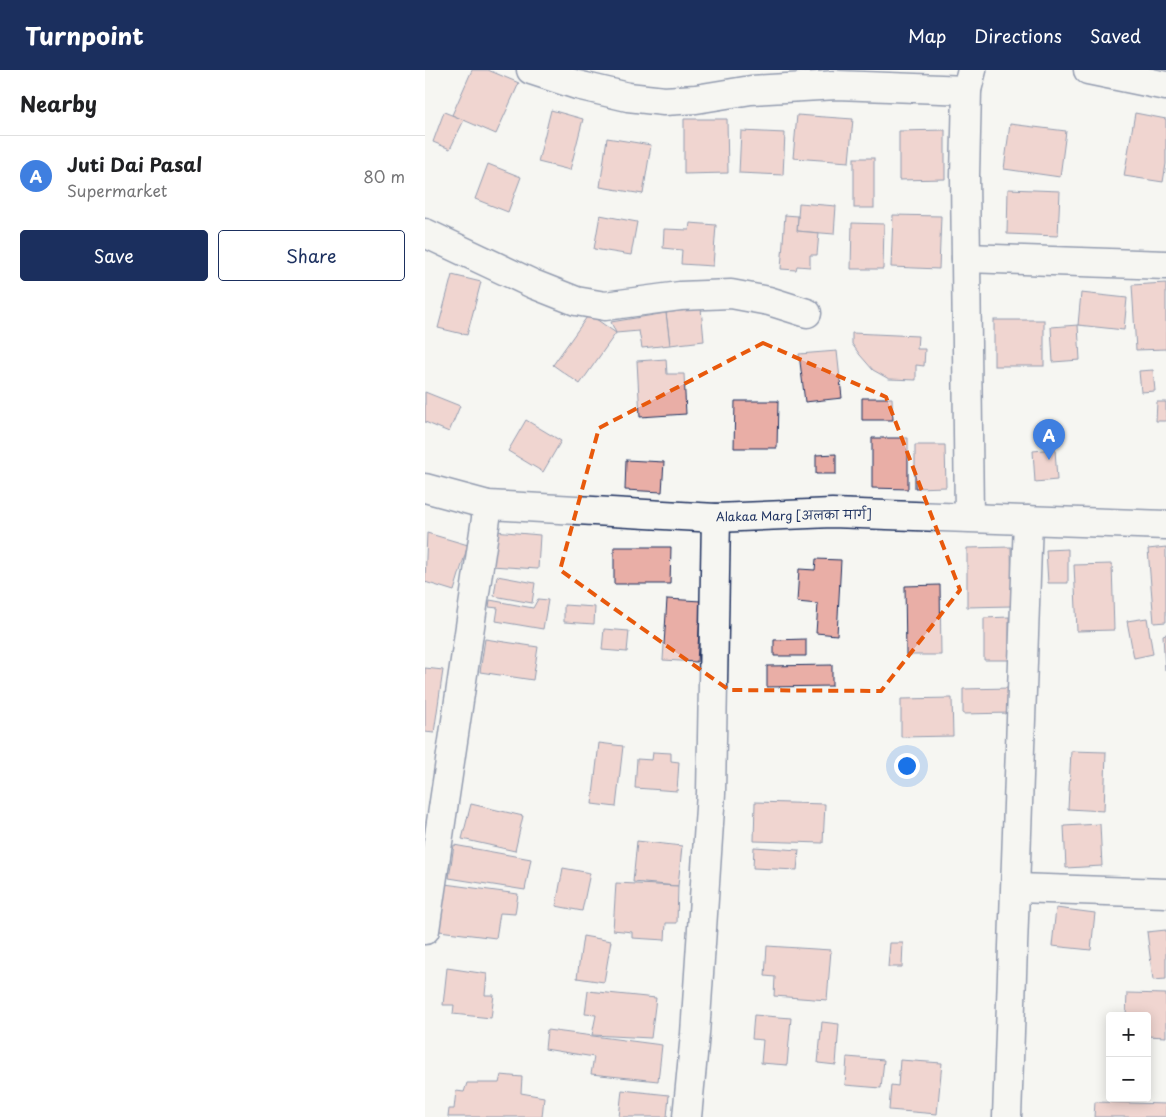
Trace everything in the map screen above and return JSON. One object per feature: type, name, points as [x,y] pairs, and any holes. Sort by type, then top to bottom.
[{"type":"street","points":[[531,70],[585,87],[627,97],[664,101],[696,99],[751,90],[969,80],[966,258],[969,517]]},
{"type":"street","points":[[1088,70],[1166,86]]},
{"type":"street","points":[[425,233],[533,284],[576,301],[605,306],[680,296],[731,294],[769,301],[807,313]]},
{"type":"street","points":[[966,258],[1166,265]]},
{"type":"street","name":"Alakaa Marg [अलका मार्ग]","points":[[425,488],[488,504],[716,518],[832,513],[1166,524]]},
{"type":"street","points":[[425,930],[488,504]]},
{"type":"street","points":[[687,1117],[695,1034],[711,793],[716,518]]},
{"type":"street","points":[[1007,1117],[1017,888],[1028,520]]},
{"type":"street","points":[[1017,888],[1166,892]]},
{"type":"highlighted area","points":[[763,343],[886,397],[960,590],[881,691],[729,690],[560,570],[599,428]]},
{"type":"building","points":[[472,70],[488,70],[519,83],[496,134],[452,115]]},
{"type":"building","points":[[551,110],[583,119],[570,170],[538,162]]},
{"type":"building","points":[[444,112],[464,120],[450,149],[433,142]]},
{"type":"building","points":[[1135,113],[1166,119],[1166,164],[1163,182],[1124,176]]},
{"type":"building","points":[[797,115],[853,119],[849,162],[793,158]]},
{"type":"building","points":[[684,119],[727,119],[728,173],[684,174]]},
{"type":"building","points":[[1010,124],[1066,131],[1060,177],[1004,169]]},
{"type":"building","points":[[945,130],[945,179],[899,180],[899,131]]},
{"type":"building","points":[[741,131],[785,133],[783,175],[739,173]]},
{"type":"building","points":[[607,138],[651,145],[643,194],[600,187]]},
{"type":"building","points":[[854,158],[874,158],[874,208],[854,208]]},
{"type":"building","points":[[488,164],[521,177],[508,212],[475,199]]},
{"type":"building","points":[[1008,189],[1060,191],[1058,236],[1007,234]]},
{"type":"building","points":[[799,203],[836,206],[834,234],[797,231]]},
{"type":"building","points":[[600,215],[637,222],[631,255],[594,249]]},
{"type":"building","points":[[785,215],[798,216],[797,231],[819,233],[817,255],[810,255],[810,267],[797,266],[796,270],[781,269]]},
{"type":"building","points":[[893,215],[941,216],[939,269],[891,267]]},
{"type":"building","points":[[690,223],[716,225],[713,266],[681,264],[682,250],[663,248],[664,229],[689,230]]},
{"type":"building","points":[[852,223],[884,224],[883,269],[851,269]]},
{"type":"building","points":[[452,275],[481,282],[467,335],[438,328]]},
{"type":"building","points":[[1166,283],[1166,349],[1136,350],[1132,285]]},
{"type":"building","points":[[1081,293],[1127,298],[1124,330],[1078,325]]},
{"type":"building","points":[[701,308],[704,341],[670,345],[666,313]]},
{"type":"building","points":[[666,313],[670,345],[642,348],[639,331],[616,333],[611,322]]},
{"type":"building","points":[[589,314],[616,333],[580,384],[553,365]]},
{"type":"building","points":[[994,320],[1044,320],[1044,366],[994,366]]},
{"type":"building","points":[[1078,325],[1080,360],[1053,362],[1051,327]]},
{"type":"building","points":[[852,333],[918,336],[917,349],[925,349],[924,366],[916,365],[916,380],[889,379],[873,370],[852,344]]},
{"type":"building","points":[[837,351],[842,398],[805,402],[799,354]]},
{"type":"building","points":[[666,359],[667,374],[684,374],[686,414],[640,417],[637,361]]},
{"type":"building","points":[[1153,370],[1155,391],[1141,392],[1139,371]]},
{"type":"building","points":[[425,392],[460,406],[449,432],[425,422]]},
{"type":"building","points":[[862,398],[892,398],[893,420],[862,420]]},
{"type":"building","points":[[735,401],[778,401],[777,448],[734,448]]},
{"type":"building","points":[[1157,402],[1166,402],[1166,421],[1156,421]]},
{"type":"building","points":[[526,420],[561,441],[543,472],[508,451]]},
{"type":"building","points":[[872,438],[908,438],[908,489],[872,488]]},
{"type":"building","points":[[915,445],[945,445],[946,487],[915,488]]},
{"type":"building","points":[[1055,449],[1057,480],[1035,482],[1033,451]]},
{"type":"building","points":[[836,454],[836,474],[816,474],[816,455]]},
{"type":"building","points":[[626,460],[664,462],[662,492],[625,490]]},
{"type":"building","points":[[494,531],[540,535],[538,569],[491,566]]},
{"type":"building","points":[[427,533],[468,545],[454,591],[425,582]]},
{"type":"building","points":[[614,547],[671,547],[670,584],[614,584]]},
{"type":"building","points":[[1011,547],[1012,606],[967,607],[967,548]]},
{"type":"building","points":[[1166,547],[1166,622],[1154,623],[1148,549]]},
{"type":"building","points":[[1068,549],[1068,583],[1048,583],[1046,550]]},
{"type":"building","points":[[816,559],[841,560],[837,635],[816,633],[818,604],[797,602],[799,569],[815,570]]},
{"type":"building","points":[[1112,564],[1114,630],[1077,631],[1074,565]]},
{"type":"building","points":[[497,576],[535,583],[532,603],[494,596]]},
{"type":"building","points":[[940,585],[941,655],[906,655],[905,586]]},
{"type":"building","points":[[538,599],[548,600],[543,629],[496,621],[498,608],[489,607],[490,600],[533,608]]},
{"type":"building","points":[[667,599],[701,601],[697,662],[663,660]]},
{"type":"building","points":[[564,605],[595,607],[594,624],[564,622]]},
{"type":"building","points":[[1009,617],[1009,660],[984,660],[984,618]]},
{"type":"building","points":[[1147,618],[1153,654],[1134,658],[1127,621]]},
{"type":"building","points":[[604,629],[629,631],[627,652],[602,650]]},
{"type":"building","points":[[1166,634],[1166,669],[1165,670],[1163,635]]},
{"type":"building","points":[[485,639],[538,647],[533,680],[480,672]]},
{"type":"building","points":[[806,639],[806,656],[774,656],[774,640]]},
{"type":"building","points":[[832,665],[832,686],[767,687],[767,666]]},
{"type":"building","points":[[425,668],[443,670],[434,733],[425,732]]},
{"type":"building","points":[[1011,688],[1011,713],[963,714],[963,689]]},
{"type":"building","points":[[952,698],[953,736],[901,737],[901,699]]},
{"type":"building","points":[[599,743],[623,746],[616,807],[592,804]]},
{"type":"building","points":[[1071,751],[1106,752],[1104,811],[1068,809]]},
{"type":"building","points":[[653,752],[671,753],[671,761],[679,762],[677,791],[635,788],[637,759],[652,760]]},
{"type":"building","points":[[755,802],[825,804],[823,843],[754,841]]},
{"type":"building","points":[[471,804],[523,816],[515,851],[462,839]]},
{"type":"building","points":[[1100,824],[1102,866],[1066,868],[1064,826]]},
{"type":"building","points":[[637,841],[682,846],[678,886],[633,882]]},
{"type":"building","points":[[454,845],[531,859],[525,890],[449,878]]},
{"type":"building","points":[[754,847],[799,850],[797,870],[753,868]]},
{"type":"building","points":[[563,868],[590,873],[582,911],[556,906]]},
{"type":"building","points":[[616,883],[678,886],[677,923],[666,923],[665,940],[632,938],[632,932],[613,930]]},
{"type":"building","points":[[445,884],[518,894],[515,914],[500,913],[496,938],[439,931]]},
{"type":"building","points":[[1056,908],[1095,913],[1091,950],[1052,946]]},
{"type":"building","points":[[1166,930],[1166,979],[1153,980],[1147,932]]},
{"type":"building","points":[[583,936],[611,941],[604,982],[577,978]]},
{"type":"building","points":[[890,943],[903,943],[902,967],[888,967]]},
{"type":"building","points":[[767,946],[831,950],[827,1000],[774,996],[775,977],[765,976]]},
{"type":"building","points":[[447,968],[487,974],[485,995],[494,995],[491,1018],[453,1014],[454,1005],[443,1005]]},
{"type":"building","points":[[588,991],[656,998],[651,1038],[592,1035],[596,1015],[585,1014]]},
{"type":"building","points":[[1127,993],[1166,994],[1166,1037],[1151,1036],[1151,1012],[1126,1012]]},
{"type":"building","points":[[754,1015],[791,1018],[787,1065],[761,1063],[763,1040],[752,1039]]},
{"type":"building","points":[[822,1022],[839,1024],[836,1065],[818,1063]]},
{"type":"building","points":[[547,1030],[662,1045],[658,1081],[591,1074],[594,1057],[545,1049]]},
{"type":"building","points":[[847,1057],[884,1060],[881,1088],[845,1085]]},
{"type":"building","points":[[900,1060],[942,1063],[937,1114],[889,1110],[891,1085],[898,1086]]},
{"type":"building","points":[[501,1075],[522,1077],[521,1093],[544,1097],[542,1117],[448,1117],[449,1109],[454,1109],[456,1091],[464,1092],[467,1083],[499,1083]]},
{"type":"building","points":[[622,1090],[669,1095],[667,1117],[619,1117]]},
{"type":"building","points":[[1095,1102],[1166,1104],[1166,1117],[1094,1117]]},
{"type":"place","name":"Juti Dai Pasal","points":[[1049,460]]}]
